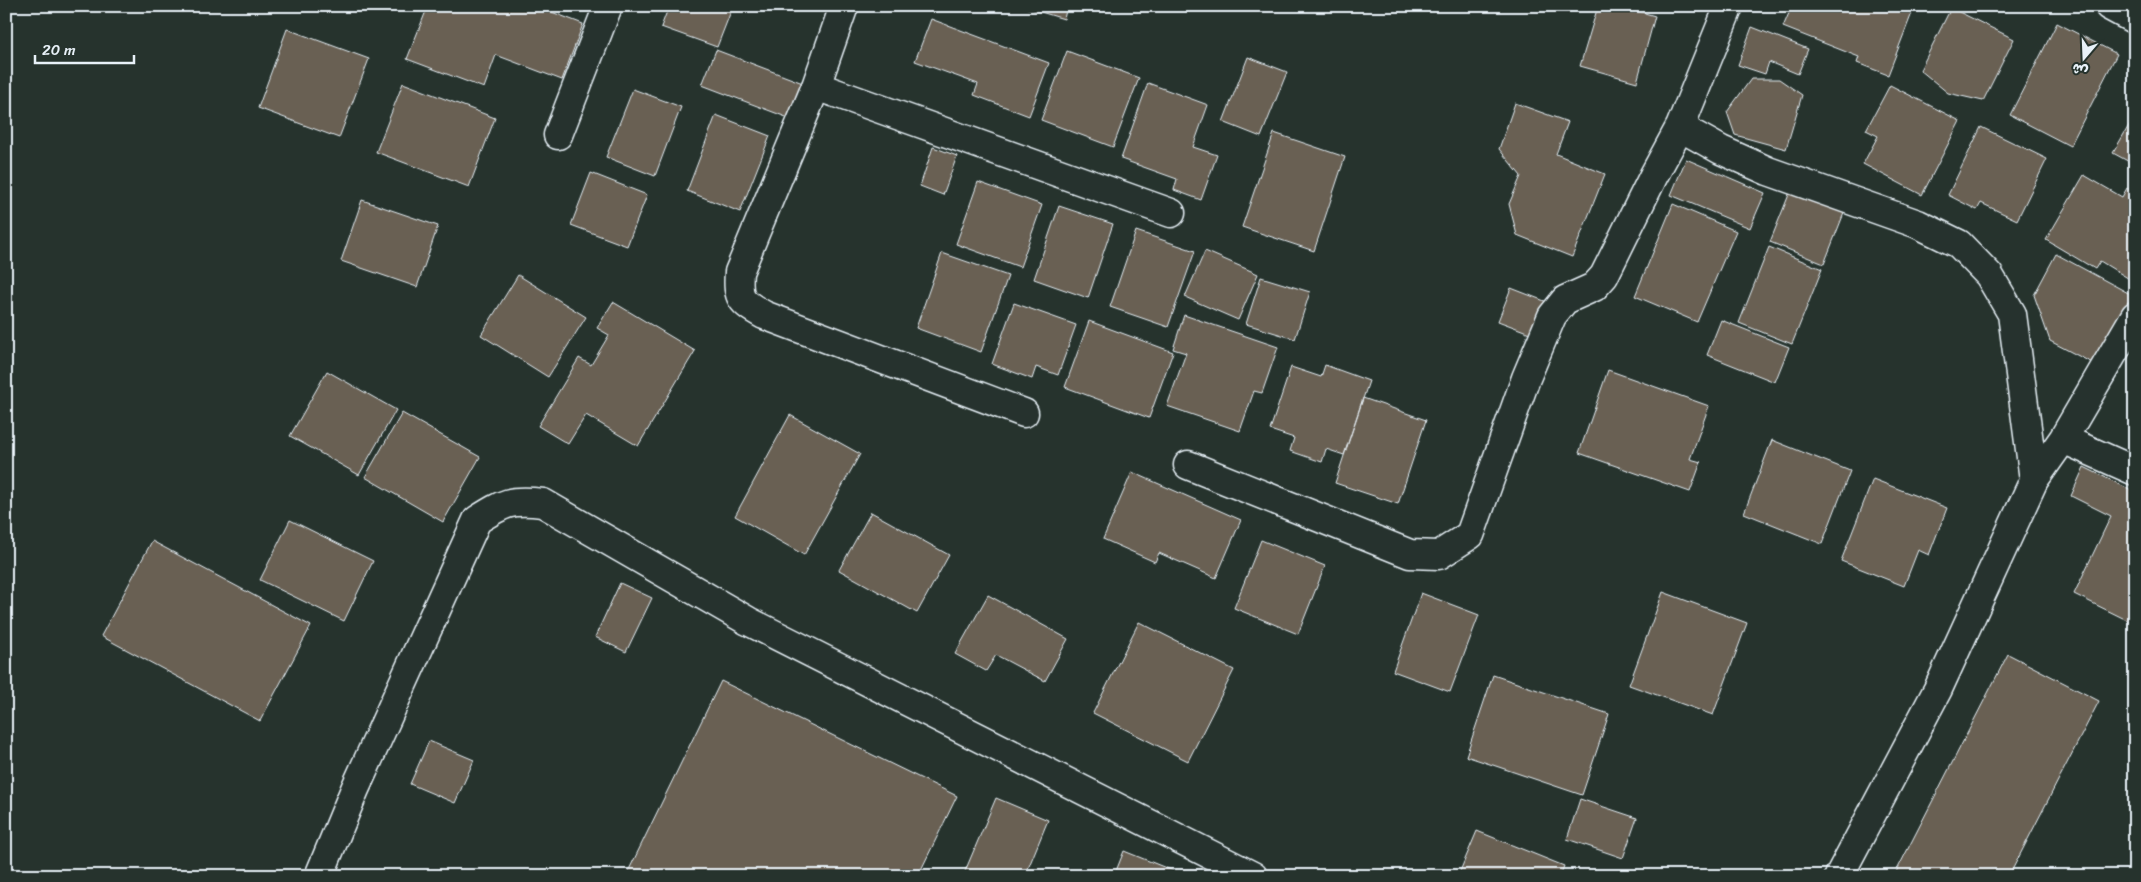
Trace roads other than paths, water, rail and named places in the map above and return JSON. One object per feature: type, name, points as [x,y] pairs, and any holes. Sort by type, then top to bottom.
[{"type":"street","points":[[558,135],[608,6]]},
{"type":"street","points":[[844,6],[816,86],[739,272],[738,292],[746,305],[764,315],[1024,413]]},
{"type":"street","points":[[1188,465],[1410,554],[1439,555],[1470,535],[1526,378],[1552,316],[1565,300],[1594,287],[1604,276],[1649,184],[1680,127],[1729,6]]},
{"type":"street","points":[[2109,6],[2135,20]]},
{"type":"street","points":[[816,86],[1171,212]]},
{"type":"street","points":[[1680,127],[1722,150],[1768,171],[1845,197],[1926,228],[1959,244],[1989,274],[2012,314],[2034,480]]},
{"type":"street","points":[[1839,876],[1938,689],[2034,480],[2064,439],[2135,316]]},
{"type":"street","points":[[2064,439],[2135,471]]},
{"type":"street","points":[[319,876],[359,780],[477,520],[502,504],[520,500],[543,503],[748,621],[1253,876]]}]
